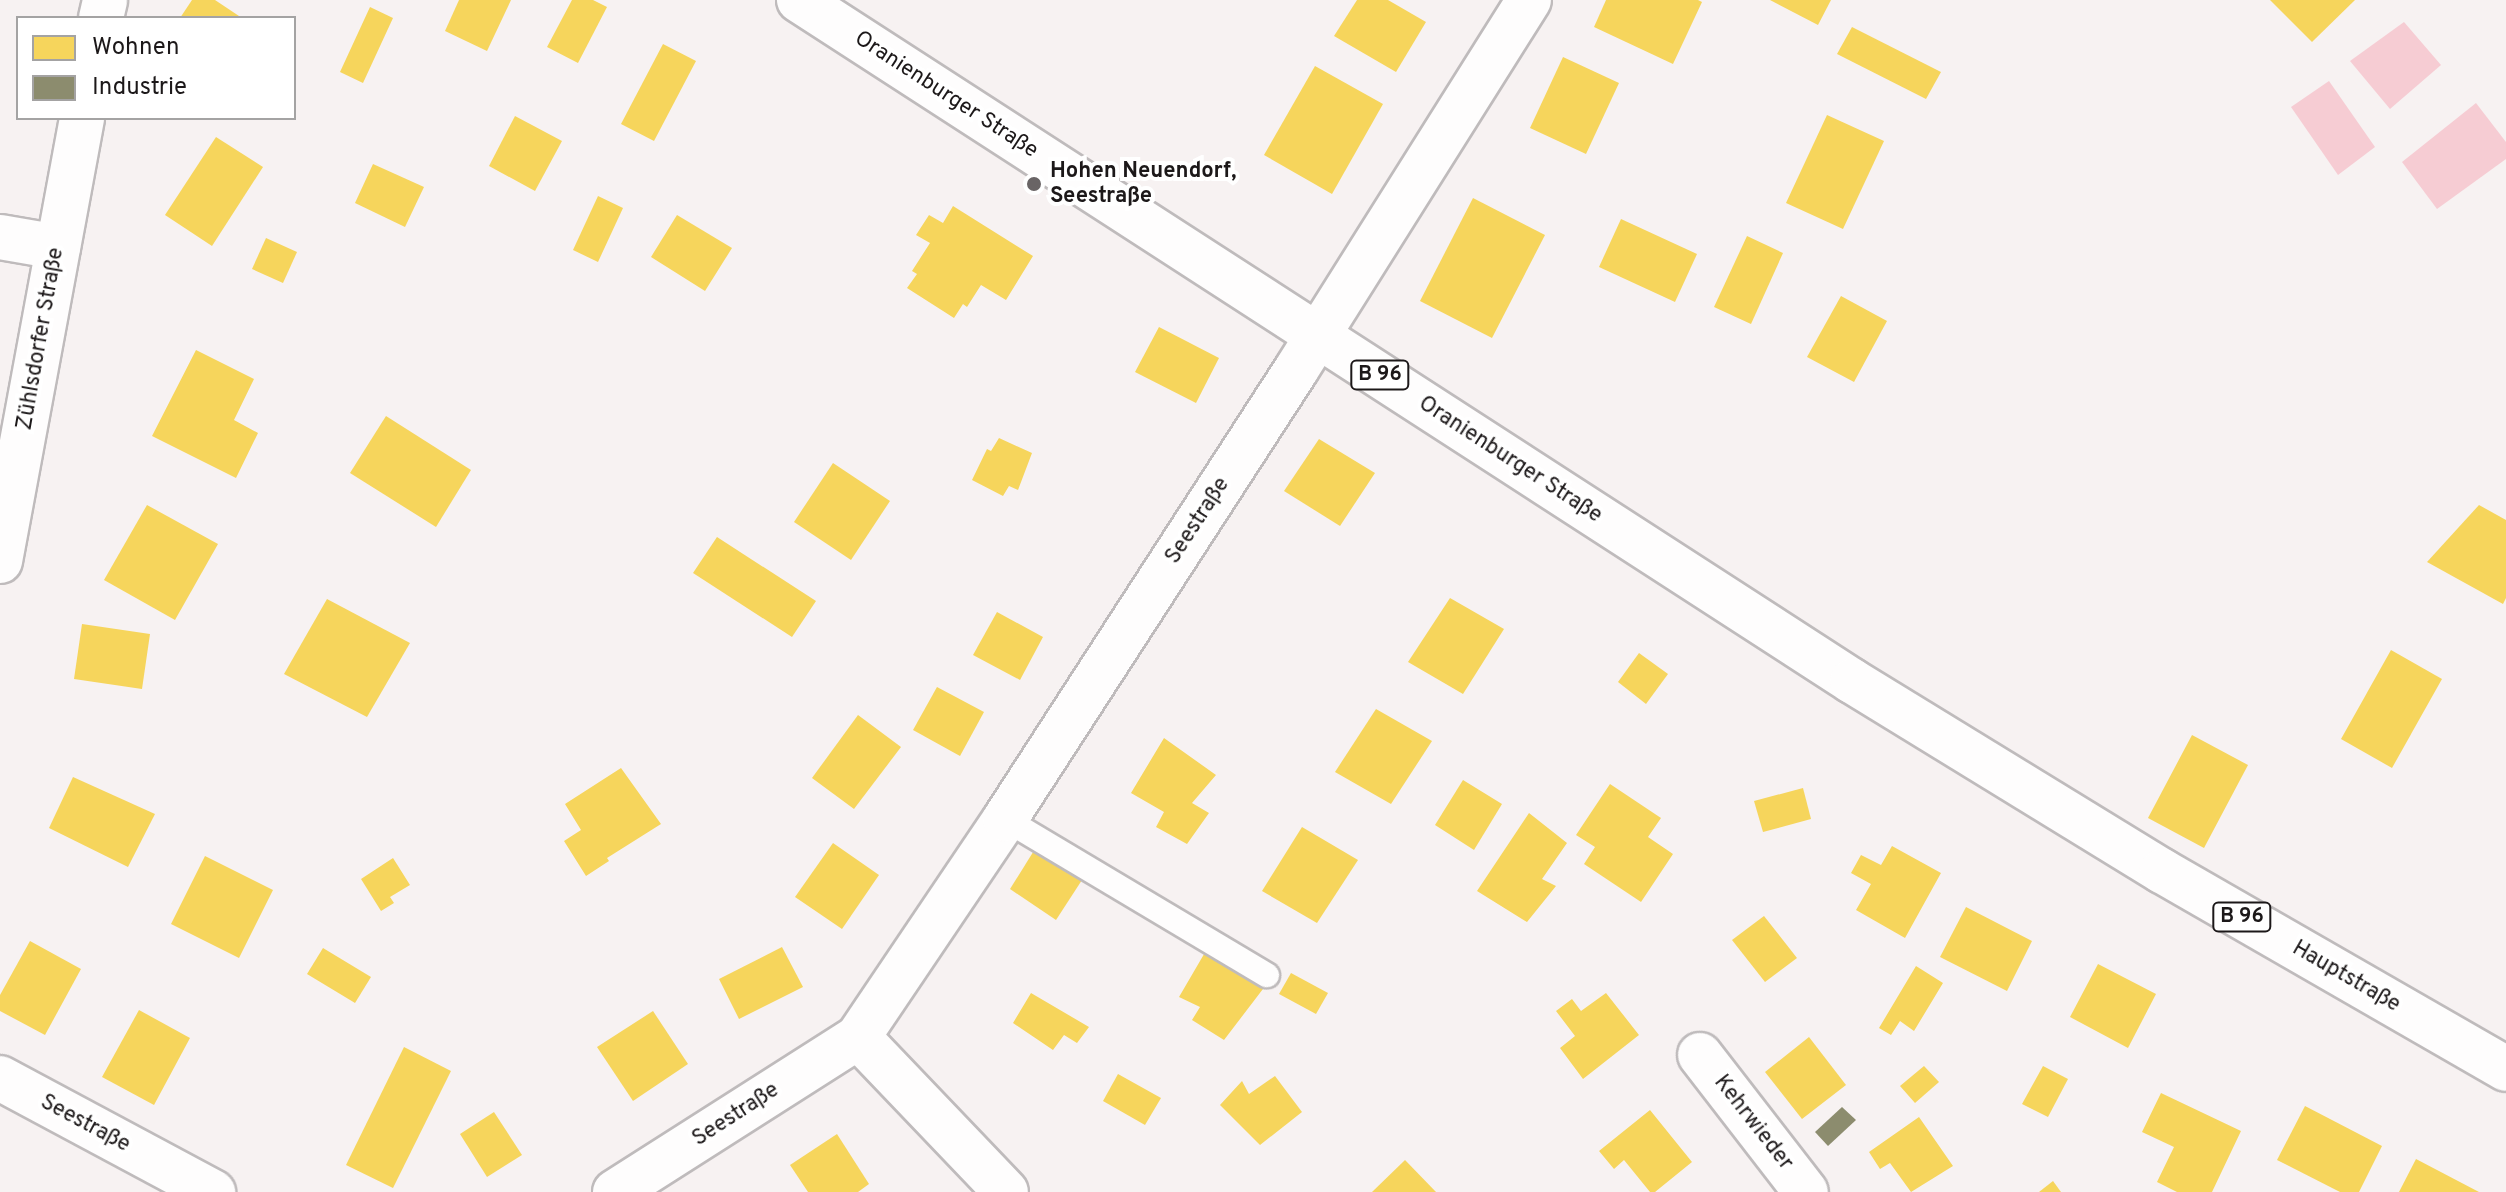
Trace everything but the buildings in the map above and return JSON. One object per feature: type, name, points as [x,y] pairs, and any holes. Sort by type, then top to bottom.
[{"type":"street","name":"Oranienburger Straße","points":[[799,0],[1852,681],[1982,760]]},
{"type":"street","name":"Seestraße","points":[[615,1192],[858,1037],[1005,819],[1318,335],[1529,0]]},
{"type":"street","name":"Zühlsdorfer Straße","points":[[0,561],[82,120]]},
{"type":"street","points":[[0,237],[58,247]]},
{"type":"street","name":"Hauptstraße","points":[[1982,760],[2162,871],[2506,1069]]},
{"type":"street","points":[[858,1037],[1006,1192]]},
{"type":"street","name":"Kehrwieder","points":[[1700,1055],[1806,1192]]},
{"type":"street","name":"Seestraße","points":[[0,1078],[213,1192]]},
{"type":"lane","points":[[1005,819],[1267,975]]},
{"type":"shaded area","points":[[2404,22],[2441,65],[2390,109],[2350,61]]},
{"type":"shaded area","points":[[2329,81],[2375,147],[2338,175],[2291,107]]},
{"type":"shaded area","points":[[2476,103],[2506,142],[2506,159],[2437,209],[2402,162]]},
{"type":"place","name":"Hohen Neuendorf, Seestraße","points":[[1034,184]]}]
